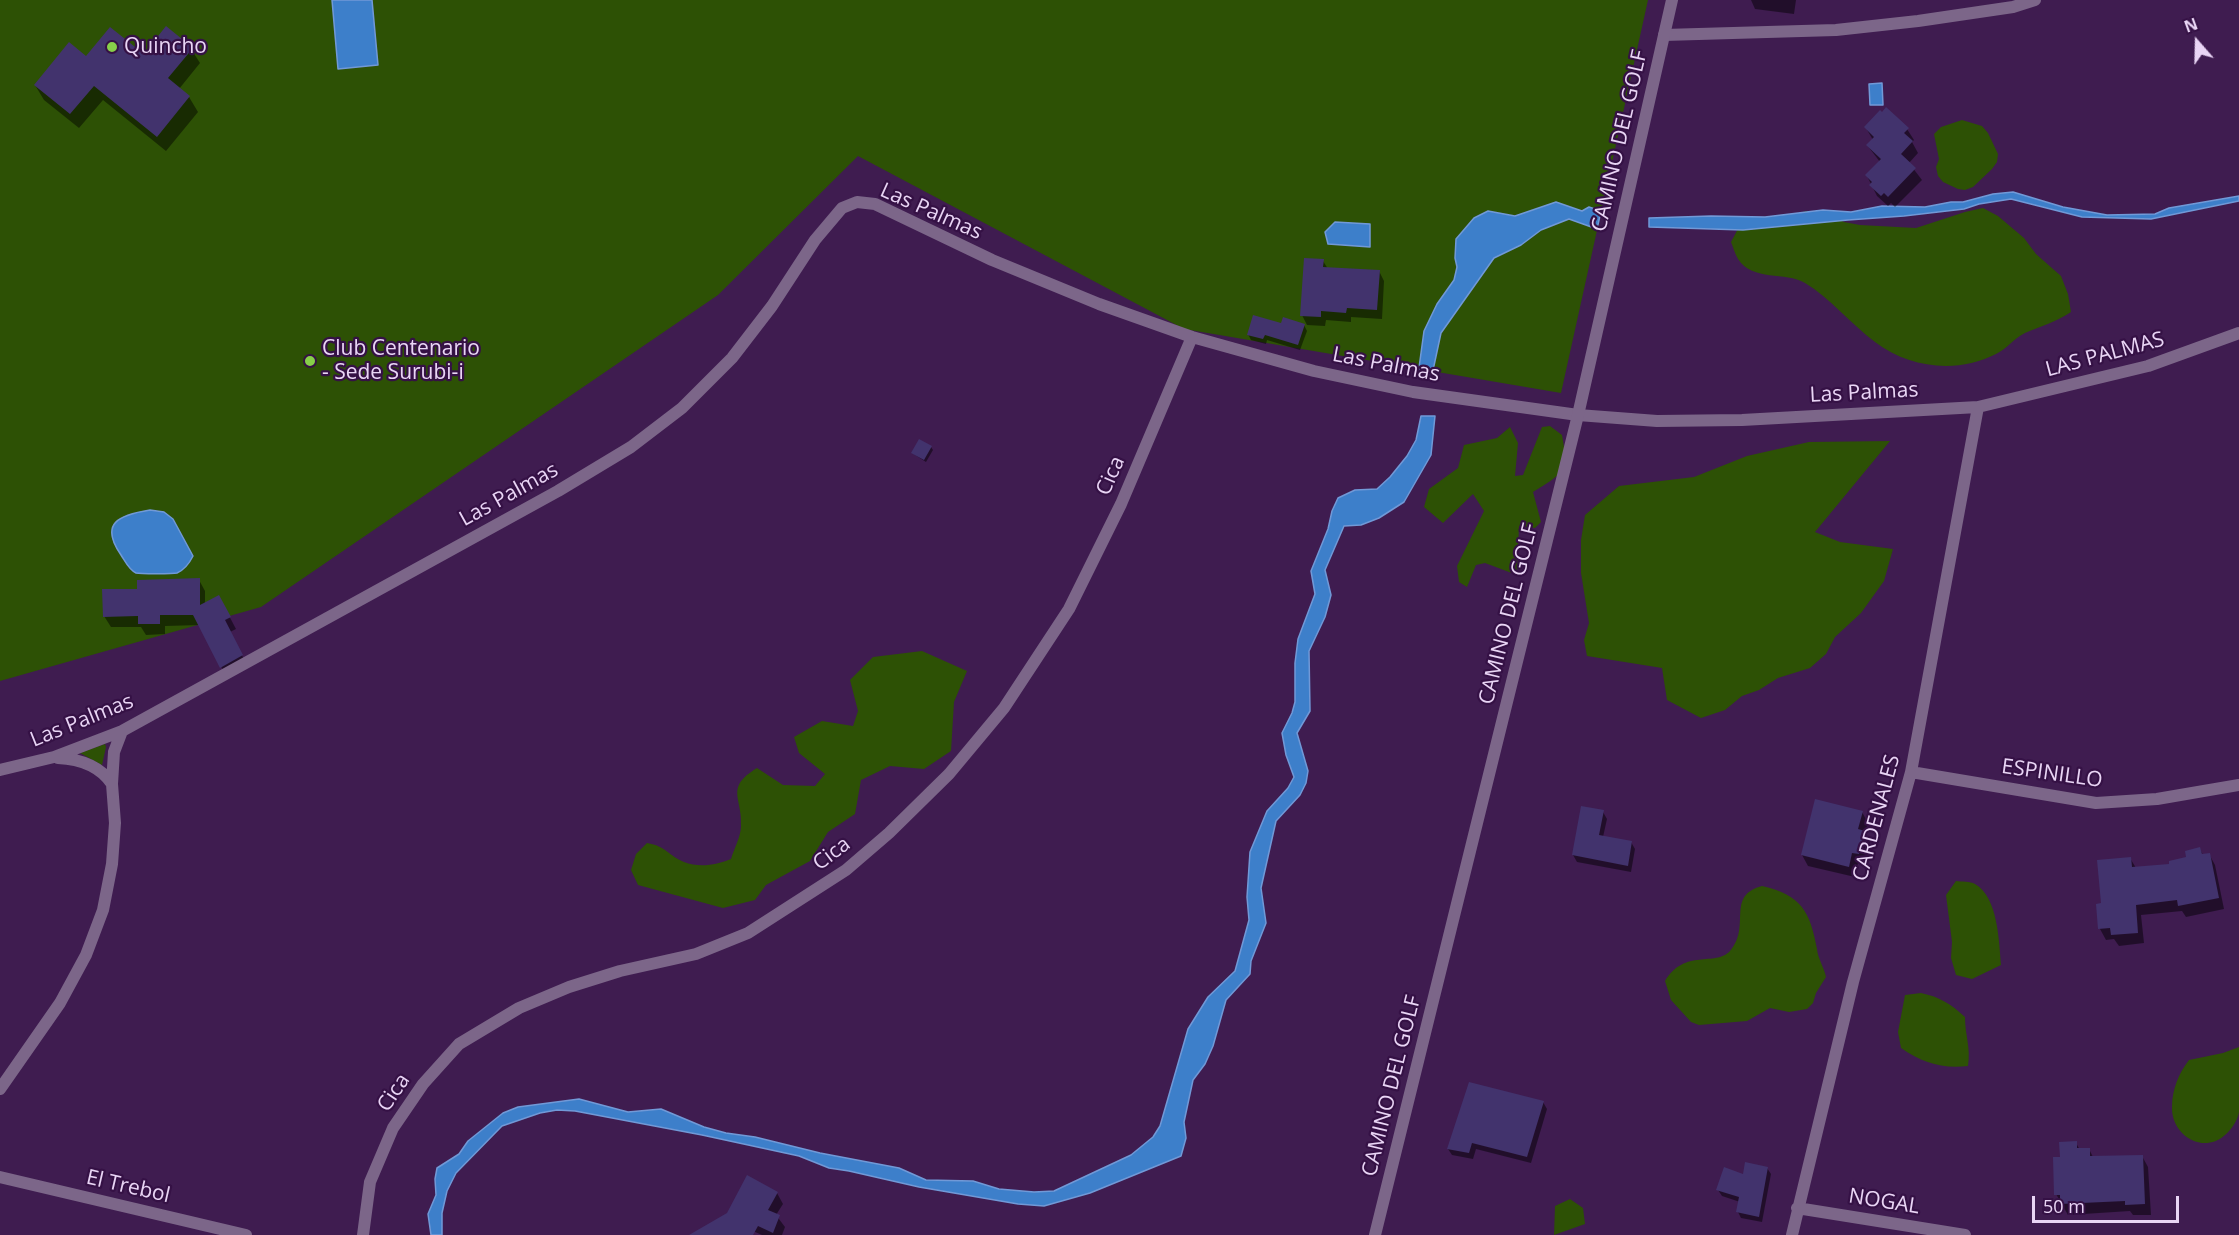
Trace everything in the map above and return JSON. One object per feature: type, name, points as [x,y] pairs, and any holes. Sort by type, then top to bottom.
[{"type":"street","name":"CAMINO DEL GOLF","points":[[1376,1235],[1578,415],[1672,0]]},
{"type":"street","points":[[1664,35],[1836,30],[2001,9],[2035,0]]},
{"type":"street","name":"Las Palmas","points":[[0,770],[54,757],[122,730],[558,490],[631,447],[682,408],[732,358],[772,306],[816,240],[842,208],[857,202],[875,204],[992,260],[1099,304],[1192,337],[1314,371],[1413,392],[1578,415],[1657,421],[1742,420],[1978,406]]},
{"type":"street","name":"LAS PALMAS","points":[[1978,406],[2148,366],[2239,333]]},
{"type":"street","name":"Cica","points":[[363,1235],[370,1182],[393,1128],[423,1084],[459,1044],[519,1008],[569,987],[620,971],[696,954],[748,933],[846,870],[889,833],[949,774],[1004,708],[1069,609],[1121,504],[1192,337]]},
{"type":"street","name":"CARDENALES","points":[[1792,1235],[1853,982],[1911,772],[1978,406]]},
{"type":"street","points":[[0,1089],[60,1003],[86,955],[103,909],[112,864],[116,823],[112,784],[114,752],[122,730]]},
{"type":"street","points":[[54,757],[80,761],[98,770],[112,784]]},
{"type":"street","name":"ESPINILLO","points":[[1911,772],[2096,803],[2157,799],[2224,789],[2239,784]]},
{"type":"street","name":"El Trebol","points":[[0,1178],[246,1235]]},
{"type":"street","name":"NOGAL","points":[[1797,1208],[1965,1235]]},
{"type":"green space","name":"Club Centenario - Sede Surubi-i","points":[[0,0],[1648,0],[1561,393],[1184,329],[858,156],[718,295],[261,607],[0,681]]},
{"type":"green space","points":[[1962,120],[1982,126],[1998,154],[1997,162],[1992,169],[1973,187],[1965,190],[1943,182],[1938,176],[1936,167],[1939,159],[1934,134],[1941,127]]},
{"type":"green space","points":[[1983,208],[1998,216],[2024,238],[2036,254],[2061,276],[2068,294],[2071,312],[2021,335],[1996,354],[1965,364],[1934,365],[1903,358],[1888,351],[1805,283],[1788,277],[1761,274],[1744,266],[1738,259],[1731,242],[1739,227],[1807,211],[1829,213],[1844,222],[1860,225],[1916,228]]},
{"type":"green space","points":[[1550,426],[1562,435],[1564,465],[1557,476],[1533,492],[1541,522],[1535,528],[1519,526],[1517,575],[1485,563],[1476,565],[1467,587],[1459,582],[1457,566],[1484,511],[1473,494],[1443,523],[1424,507],[1429,489],[1458,468],[1464,445],[1497,438],[1510,427],[1518,443],[1515,476],[1523,475],[1542,427]]},
{"type":"green space","points":[[1890,441],[1815,532],[1840,542],[1893,549],[1884,581],[1861,613],[1835,637],[1826,654],[1810,668],[1778,678],[1759,690],[1742,696],[1725,710],[1701,718],[1667,700],[1662,668],[1587,656],[1584,640],[1589,623],[1581,573],[1581,540],[1585,515],[1619,486],[1694,477],[1747,456],[1809,442]]},
{"type":"green space","points":[[922,651],[967,671],[954,702],[951,751],[924,769],[890,766],[861,780],[855,814],[828,832],[810,861],[766,885],[755,900],[723,908],[638,885],[631,870],[636,854],[647,843],[659,846],[679,860],[690,864],[708,865],[731,859],[741,830],[738,788],[747,775],[757,768],[783,785],[815,786],[825,774],[799,753],[794,737],[822,721],[853,726],[858,711],[850,680],[873,657]]},
{"type":"green space","points":[[105,744],[102,765],[80,753]]},
{"type":"green space","points":[[1956,881],[1973,883],[1983,890],[1993,909],[1998,932],[2001,965],[1972,979],[1956,975],[1951,958],[1952,942],[1946,895]]},
{"type":"green space","points":[[1762,886],[1786,894],[1802,907],[1807,915],[1826,977],[1813,1003],[1807,1009],[1789,1012],[1770,1008],[1747,1021],[1699,1025],[1691,1022],[1671,1000],[1665,981],[1681,965],[1690,961],[1724,956],[1730,951],[1739,932],[1741,904],[1744,897]]},
{"type":"green space","points":[[1921,993],[1945,1002],[1965,1017],[1968,1066],[1950,1067],[1933,1064],[1901,1048],[1898,1032],[1905,995]]},
{"type":"green space","points":[[2239,1047],[2239,1112],[2236,1121],[2227,1133],[2216,1141],[2207,1143],[2190,1139],[2177,1126],[2173,1117],[2173,1094],[2182,1070],[2189,1060]]},
{"type":"green space","points":[[1570,1199],[1583,1208],[1585,1224],[1554,1235],[1555,1206]]},
{"type":"water","points":[[332,0],[372,0],[378,65],[338,69]]},
{"type":"water","points":[[1882,83],[1883,105],[1870,105],[1869,84]]},
{"type":"water","points":[[2013,192],[2063,207],[2107,215],[2155,214],[2169,208],[2239,196],[2239,201],[2151,219],[2082,217],[2011,199],[1964,209],[1904,216],[1743,230],[1649,227],[1649,218],[1765,217],[1823,210],[1851,212],[1882,206],[1925,207]]},
{"type":"water","points":[[1556,202],[1582,211],[1589,207],[1601,211],[1597,229],[1569,219],[1541,230],[1521,245],[1494,258],[1441,333],[1432,375],[1418,375],[1424,331],[1437,304],[1454,280],[1457,267],[1456,239],[1474,218],[1488,211],[1515,216]]},
{"type":"water","points":[[1335,222],[1370,224],[1370,247],[1328,244],[1325,232]]},
{"type":"water","points":[[1421,416],[1435,416],[1431,455],[1404,502],[1379,518],[1361,525],[1344,526],[1325,570],[1331,595],[1325,617],[1309,651],[1310,711],[1297,733],[1308,771],[1306,783],[1300,795],[1276,821],[1261,888],[1266,923],[1251,961],[1250,974],[1226,1000],[1213,1046],[1205,1064],[1193,1080],[1184,1122],[1186,1138],[1181,1156],[1090,1193],[1044,1206],[1018,1204],[919,1187],[829,1168],[799,1156],[702,1135],[575,1111],[557,1110],[540,1113],[502,1126],[456,1173],[447,1191],[442,1213],[442,1235],[431,1235],[428,1214],[436,1195],[437,1168],[459,1154],[468,1141],[503,1113],[518,1107],[579,1099],[628,1112],[661,1109],[704,1127],[726,1133],[755,1137],[820,1153],[899,1168],[926,1180],[973,1181],[999,1189],[1034,1192],[1054,1191],[1131,1155],[1153,1137],[1160,1126],[1188,1029],[1208,997],[1235,971],[1249,920],[1247,897],[1250,852],[1267,811],[1288,788],[1294,777],[1286,755],[1282,733],[1295,702],[1295,663],[1298,639],[1315,594],[1311,571],[1328,529],[1332,511],[1338,498],[1355,490],[1377,489],[1390,477],[1407,456],[1416,440]]},
{"type":"water","points":[[150,510],[164,512],[173,519],[193,556],[177,573],[136,573],[127,565],[115,544],[112,528],[116,522],[129,515]]},
{"type":"building","points":[[166,26],[193,48],[168,78],[190,96],[157,137],[94,86],[70,114],[34,85],[69,42],[86,56],[110,27],[144,54]]},
{"type":"building","points":[[1886,107],[1909,128],[1904,133],[1913,141],[1901,154],[1916,168],[1888,197],[1884,193],[1881,196],[1869,185],[1872,182],[1865,175],[1881,159],[1866,145],[1874,137],[1864,127],[1880,110],[1882,112]]},
{"type":"building","points":[[1304,258],[1324,259],[1323,267],[1380,270],[1377,310],[1347,308],[1346,313],[1321,311],[1321,317],[1300,316]]},
{"type":"building","points":[[1253,315],[1281,323],[1283,317],[1305,324],[1298,345],[1265,335],[1263,339],[1247,335]]},
{"type":"building","points":[[919,439],[932,446],[924,460],[911,453]]},
{"type":"building","points":[[200,578],[200,605],[219,595],[231,617],[225,620],[243,655],[220,668],[193,615],[160,615],[160,624],[138,624],[138,616],[103,617],[102,589],[137,589],[137,580]]},
{"type":"building","points":[[1815,799],[1863,811],[1858,829],[1865,831],[1859,854],[1852,853],[1849,867],[1801,855]]},
{"type":"building","points":[[1581,806],[1604,810],[1599,835],[1632,841],[1628,866],[1572,855]]},
{"type":"building","points":[[2200,847],[2202,854],[2210,853],[2219,898],[2178,906],[2177,900],[2136,905],[2138,933],[2111,935],[2110,928],[2098,929],[2096,904],[2101,903],[2097,860],[2131,857],[2132,867],[2169,864],[2169,861],[2186,857],[2185,851]]},
{"type":"building","points":[[1469,1082],[1544,1101],[1527,1157],[1472,1143],[1469,1153],[1447,1149]]},
{"type":"building","points":[[2077,1141],[2077,1148],[2090,1148],[2090,1156],[2143,1155],[2145,1204],[2125,1205],[2125,1201],[2060,1204],[2060,1195],[2054,1195],[2053,1157],[2060,1157],[2059,1142]]},
{"type":"building","points":[[1745,1162],[1768,1167],[1759,1217],[1736,1212],[1739,1197],[1716,1190],[1724,1167],[1743,1174]]},
{"type":"building","points":[[747,1175],[778,1192],[768,1210],[780,1215],[773,1233],[758,1226],[753,1235],[689,1235],[727,1213]]},
{"type":"place","name":"Quincho","points":[[112,47]]},
{"type":"place","name":"Club Centenario - Sede Surubi-i","points":[[310,361]]}]
